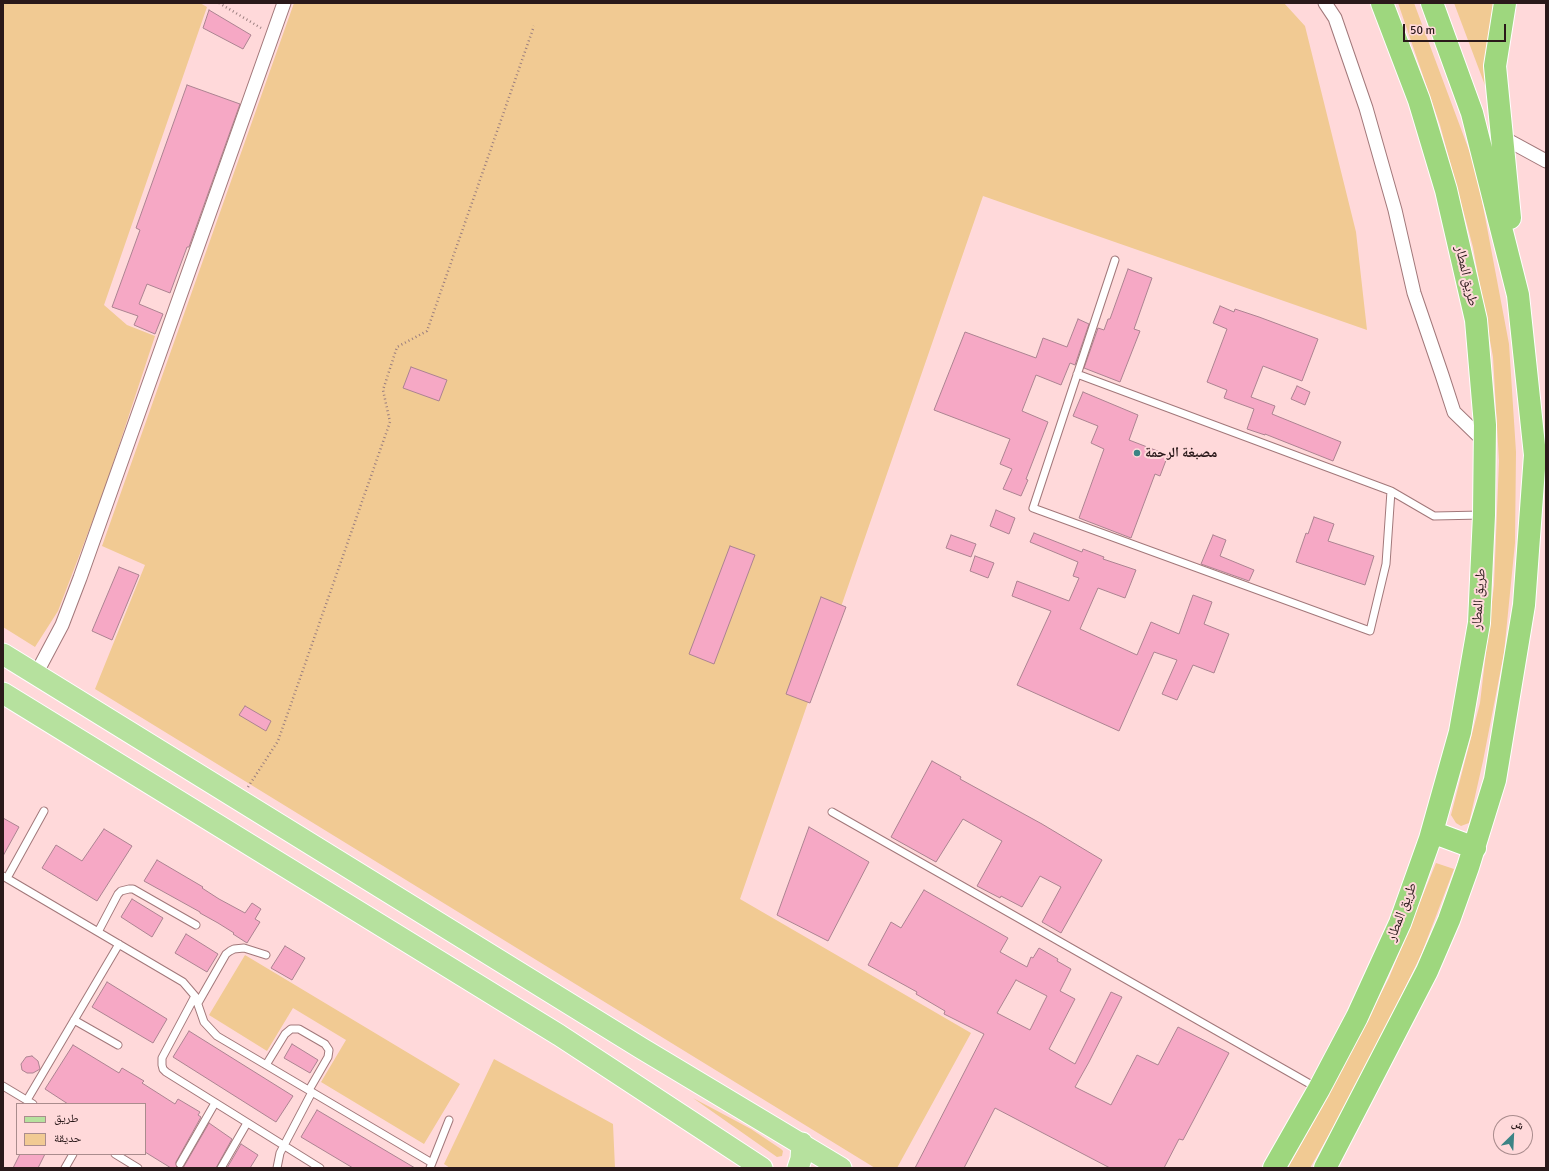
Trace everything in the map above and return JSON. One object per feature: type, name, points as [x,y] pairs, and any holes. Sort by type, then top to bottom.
[{"type":"highway","points":[[1371,3],[1395,38]]},
{"type":"highway","name":"طريق المطار","points":[[1274,1168],[1319,1089],[1357,1016],[1400,923],[1432,832],[1460,732],[1479,623],[1484,515],[1485,425],[1474,313],[1446,190],[1419,100],[1382,3]]},
{"type":"highway","points":[[1432,3],[1472,113],[1518,295]]},
{"type":"highway","points":[[1325,1168],[1427,972],[1449,920],[1475,848],[1495,780],[1524,605],[1535,455],[1495,66],[1505,3]]},
{"type":"highway","points":[[1432,832],[1475,848]]},
{"type":"main road","points":[[3,654],[641,1048],[802,1143],[841,1168]]},
{"type":"main road","points":[[3,693],[559,1035],[762,1168]]},
{"type":"main road","points":[[798,1168],[801,1159],[802,1143]]},
{"type":"street","points":[[36,674],[62,625],[80,578],[284,3]]},
{"type":"street","points":[[1325,3],[1335,18],[1366,108],[1395,210],[1414,293],[1454,412],[1485,442]]},
{"type":"street","points":[[1502,138],[1546,161]]},
{"type":"lane","points":[[1115,260],[1033,508],[1370,631],[1386,564],[1391,491]]},
{"type":"lane","points":[[1077,374],[1391,491],[1434,516],[1484,515]]},
{"type":"lane","points":[[44,811],[5,877],[183,982],[195,996],[200,1013],[210,1029],[217,1036],[310,1091],[431,1166],[449,1120]]},
{"type":"lane","points":[[832,812],[1319,1089]]},
{"type":"lane","points":[[98,932],[118,894],[129,888],[196,925]]},
{"type":"lane","points":[[3,1086],[30,1102],[74,1020],[119,944]]},
{"type":"lane","points":[[198,1004],[226,954],[234,948],[244,948],[266,955]]},
{"type":"lane","points":[[195,996],[162,1058],[162,1065],[166,1072],[320,1168]]},
{"type":"lane","points":[[74,1020],[118,1046]]},
{"type":"lane","points":[[266,1065],[285,1034],[291,1029],[299,1029],[325,1044],[329,1050],[328,1057],[280,1153],[277,1168]]},
{"type":"lane","points":[[180,1164],[215,1103]]},
{"type":"lane","points":[[221,1168],[247,1122]]},
{"type":"lane","points":[[65,1168],[72,1155]]},
{"type":"lane","points":[[117,1155],[138,1168]]},
{"type":"path","points":[[219,3],[273,35]]},
{"type":"path","points":[[240,801],[278,741],[390,422],[383,390],[397,347],[427,331],[534,26]]},
{"type":"green space","points":[[3,3],[200,3],[207,7],[104,305],[127,325],[155,336],[104,491],[58,611],[35,647],[3,627]]},
{"type":"green space","points":[[294,3],[1284,3],[1305,26],[1356,232],[1367,330],[983,196],[740,899],[971,1033],[897,1168],[875,1168],[95,689],[145,565],[102,546]]},
{"type":"green space","points":[[1398,3],[1414,3],[1476,169],[1509,344],[1516,452],[1515,543],[1504,653],[1483,761],[1469,823],[1461,826],[1456,823],[1451,815],[1480,703],[1494,585],[1499,461],[1493,357],[1473,247],[1440,125]]},
{"type":"green space","points":[[1454,3],[1497,3],[1492,28],[1486,88]]},
{"type":"green space","points":[[1436,863],[1454,869],[1421,955],[1335,1124],[1310,1168],[1288,1168],[1389,978]]},
{"type":"green space","points":[[245,955],[460,1084],[424,1144],[321,1082],[346,1040],[293,1008],[267,1051],[209,1015]]},
{"type":"green space","points":[[494,1059],[613,1124],[615,1168],[450,1168],[444,1164]]},
{"type":"green space","points":[[693,1098],[751,1129],[781,1149],[783,1151],[782,1156],[777,1157]]},
{"type":"building","points":[[209,10],[251,35],[243,49],[203,28]]},
{"type":"building","points":[[187,85],[240,104],[189,247],[187,247],[170,293],[147,284],[139,304],[163,314],[155,334],[134,325],[138,316],[112,307],[140,230],[136,228]]},
{"type":"building","points":[[1128,269],[1152,278],[1134,329],[1140,331],[1120,382],[1084,368],[1098,328],[1104,330],[1108,319],[1110,319]]},
{"type":"building","points":[[1220,306],[1234,312],[1235,309],[1259,317],[1318,339],[1302,381],[1263,366],[1251,397],[1275,406],[1272,414],[1341,442],[1333,461],[1265,434],[1247,429],[1254,409],[1224,398],[1227,390],[1207,382],[1227,329],[1213,323]]},
{"type":"building","points":[[1078,319],[1089,324],[1075,365],[1070,363],[1061,385],[1036,375],[1022,411],[1048,422],[1021,496],[1003,489],[1012,469],[1000,464],[1010,439],[934,410],[965,332],[1036,358],[1043,338],[1067,347]]},
{"type":"building","points":[[411,367],[447,380],[439,401],[403,388]]},
{"type":"building","points":[[1297,386],[1310,392],[1305,405],[1291,399]]},
{"type":"building","points":[[1083,392],[1138,415],[1129,440],[1168,455],[1160,476],[1155,474],[1131,538],[1079,518],[1104,449],[1091,443],[1098,426],[1073,416]]},
{"type":"building","points":[[996,510],[1015,518],[1009,534],[990,526]]},
{"type":"building","points":[[1314,517],[1334,524],[1328,541],[1374,556],[1365,585],[1296,562],[1306,533],[1308,534]]},
{"type":"building","points":[[1034,533],[1082,552],[1083,549],[1104,557],[1103,559],[1136,570],[1125,598],[1098,588],[1080,629],[1137,655],[1151,622],[1179,634],[1193,595],[1212,602],[1204,624],[1229,634],[1214,673],[1193,665],[1177,700],[1162,694],[1177,660],[1154,652],[1119,731],[1017,685],[1051,611],[1012,596],[1017,581],[1069,601],[1079,578],[1073,576],[1078,562],[1030,542]]},
{"type":"building","points":[[951,535],[976,544],[971,557],[946,548]]},
{"type":"building","points":[[1213,535],[1226,540],[1220,556],[1254,570],[1249,581],[1201,564]]},
{"type":"building","points":[[730,546],[755,555],[714,664],[689,654]]},
{"type":"building","points":[[975,556],[994,563],[988,578],[970,571]]},
{"type":"building","points":[[119,567],[139,575],[112,640],[92,631]]},
{"type":"building","points":[[821,597],[846,607],[810,703],[786,694]]},
{"type":"building","points":[[245,706],[271,721],[266,731],[239,715]]},
{"type":"building","points":[[932,761],[961,777],[960,779],[1042,824],[1102,860],[1061,933],[1042,922],[1061,887],[1040,876],[1022,907],[977,886],[1002,841],[963,819],[936,862],[891,837]]},
{"type":"building","points":[[3,818],[19,827],[3,856]]},
{"type":"building","points":[[809,827],[869,862],[828,941],[777,915]]},
{"type":"building","points":[[104,829],[132,846],[97,901],[42,868],[56,845],[82,861]]},
{"type":"building","points":[[157,860],[203,887],[202,888],[219,899],[245,913],[252,903],[261,909],[255,919],[260,922],[247,943],[200,912],[144,881]]},
{"type":"building","points":[[924,890],[1008,938],[1000,952],[1027,967],[1031,957],[1033,958],[1039,948],[1058,959],[1057,961],[1071,969],[1060,991],[1075,999],[1049,1049],[1075,1064],[1111,992],[1122,997],[1075,1087],[1111,1105],[1137,1055],[1158,1065],[1178,1027],[1229,1053],[1183,1140],[1179,1139],[1164,1168],[1110,1168],[995,1108],[964,1168],[915,1168],[984,1034],[944,1014],[945,1011],[916,994],[917,992],[868,965],[891,922],[901,928]],"holes":[[[1016,980],[1047,996],[1030,1030],[997,1013]]]},
{"type":"building","points":[[132,899],[163,918],[152,937],[121,917]]},
{"type":"building","points":[[186,934],[218,954],[207,972],[175,953]]},
{"type":"building","points":[[285,946],[305,958],[292,980],[271,968]]},
{"type":"building","points":[[107,982],[167,1019],[153,1043],[92,1007]]},
{"type":"building","points":[[189,1031],[293,1096],[276,1122],[173,1057]]},
{"type":"building","points":[[292,1044],[318,1060],[310,1073],[284,1058]]},
{"type":"building","points":[[73,1045],[119,1073],[122,1068],[144,1081],[142,1083],[175,1104],[178,1099],[200,1112],[198,1115],[201,1117],[176,1162],[177,1168],[171,1168],[146,1153],[146,1103],[66,1103],[45,1089]]},
{"type":"building","points":[[32,1056],[38,1061],[40,1069],[33,1073],[27,1073],[22,1070],[21,1064],[26,1057]]},
{"type":"building","points":[[317,1110],[415,1168],[353,1168],[301,1137]]},
{"type":"building","points":[[209,1123],[232,1139],[216,1168],[183,1168]]},
{"type":"building","points":[[241,1144],[258,1155],[250,1168],[227,1168]]},
{"type":"building","points":[[20,1155],[44,1155],[38,1168],[13,1168]]},
{"type":"place","name":"مصبغة الرحمة","points":[[1137,453]]}]
